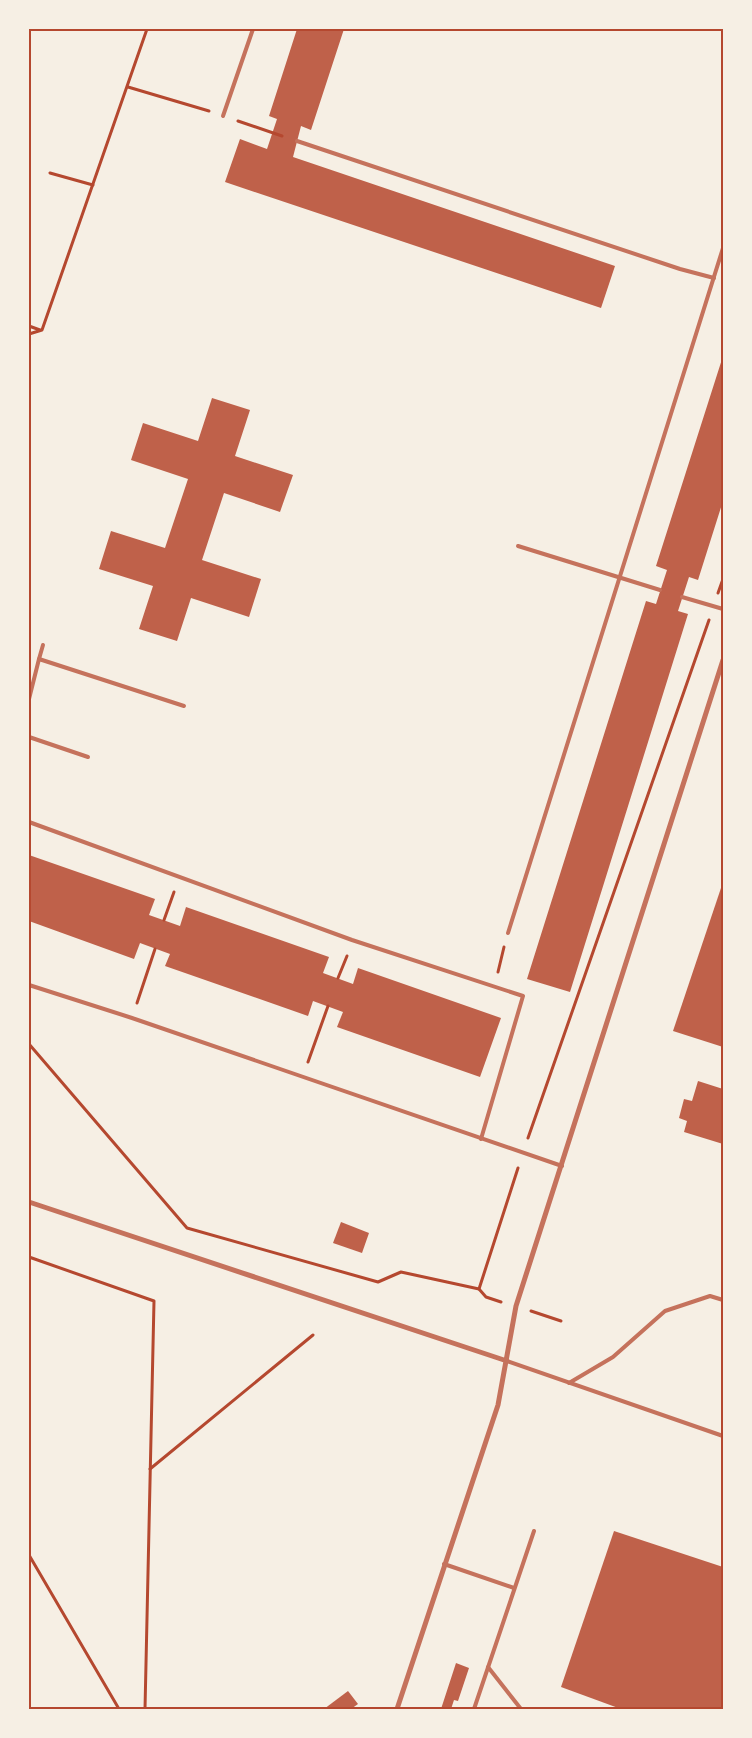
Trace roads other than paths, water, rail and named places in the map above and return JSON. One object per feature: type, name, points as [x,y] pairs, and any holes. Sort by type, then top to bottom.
[{"type":"street","points":[[397,1709],[498,1405],[516,1306],[723,660]]},
{"type":"street","points":[[29,1202],[507,1361]]},
{"type":"lane","points":[[223,116],[253,29]]},
{"type":"lane","points":[[297,141],[680,269],[714,278]]},
{"type":"lane","points":[[508,933],[723,248]]},
{"type":"lane","points":[[518,546],[660,590]]},
{"type":"lane","points":[[682,597],[723,609]]},
{"type":"lane","points":[[29,699],[43,645]]},
{"type":"lane","points":[[39,659],[184,706]]},
{"type":"lane","points":[[29,737],[88,757]]},
{"type":"lane","points":[[29,822],[352,940],[523,996],[481,1139]]},
{"type":"lane","points":[[29,985],[132,1018],[522,1154],[562,1166]]},
{"type":"lane","points":[[569,1383],[613,1357],[665,1311],[710,1296],[723,1300]]},
{"type":"lane","points":[[507,1361],[723,1436]]},
{"type":"lane","points":[[474,1709],[534,1531]]},
{"type":"lane","points":[[444,1564],[514,1588]]},
{"type":"lane","points":[[488,1667],[522,1709]]}]
